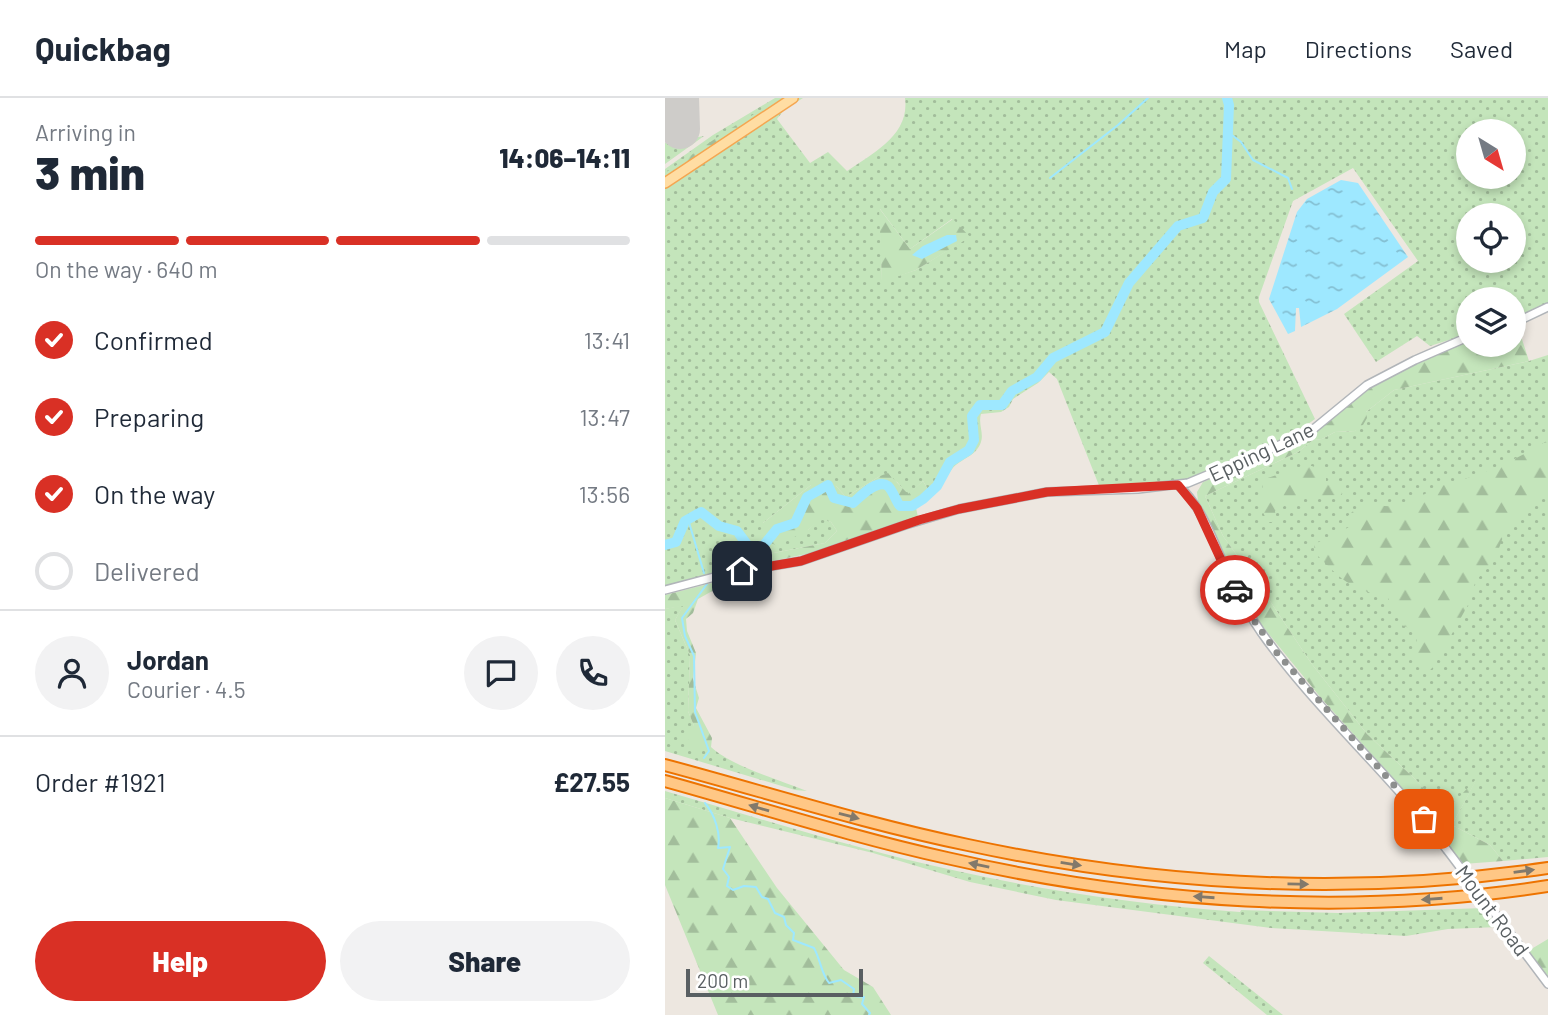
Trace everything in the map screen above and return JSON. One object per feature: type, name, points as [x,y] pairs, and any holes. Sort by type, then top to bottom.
[{"type":"highway","points":[[665,765],[935,838],[1031,858],[1116,871],[1236,882],[1323,884],[1456,879],[1548,868]]},
{"type":"highway","points":[[665,782],[834,830],[949,859],[1045,878],[1131,890],[1253,900],[1360,902],[1457,897],[1548,886]]},
{"type":"main road","points":[[665,183],[793,98]]},
{"type":"street","points":[[1526,317],[1548,307]]},
{"type":"street","name":"Epping Lane","points":[[665,590],[726,574],[801,561],[959,509],[1047,492],[1178,485],[1198,480],[1311,431],[1367,385],[1456,342]]},
{"type":"street","points":[[1193,500],[1198,480]]},
{"type":"street","name":"Mount Road","points":[[1178,485],[1193,500],[1240,600],[1262,633],[1321,705],[1403,794],[1548,984]]},
{"type":"green space","points":[[775,98],[803,98],[784,110],[777,119],[810,163],[828,152],[847,171],[878,150],[896,133],[905,111],[905,98],[1548,98],[1548,305],[1526,315],[1526,287],[1456,287],[1456,338],[1430,346],[1417,336],[1376,362],[1344,314],[1418,261],[1353,168],[1293,201],[1259,297],[1315,419],[1294,434],[1189,479],[1100,488],[1057,379],[1049,372],[1038,383],[1013,399],[1009,407],[1001,412],[981,414],[982,439],[979,447],[952,469],[932,496],[923,481],[908,495],[897,482],[880,476],[846,497],[836,486],[811,485],[763,523],[808,530],[819,518],[831,522],[837,531],[825,543],[718,564],[719,572],[665,588],[665,169],[713,135]],"holes":[[[880,209],[910,249],[952,219],[969,237],[916,270],[882,281]]]},
{"type":"green space","points":[[780,98],[785,98],[739,131],[665,177],[665,173]]},
{"type":"green space","points":[[704,136],[665,164],[665,143]]},
{"type":"green space","points":[[879,208],[910,249],[953,219],[970,237],[916,270],[882,282]]},
{"type":"green space","points":[[1456,343],[1456,357],[1526,357],[1526,352],[1529,361],[1394,390],[1366,412],[1367,418],[1363,425],[1355,431],[1335,432],[1322,439],[1313,440],[1298,452],[1205,496],[1223,536],[1311,663],[1367,734],[1416,780],[1445,812],[1478,777],[1452,825],[1490,845],[1503,861],[1463,864],[1417,805],[1321,698],[1250,611],[1198,502],[1197,492],[1203,482],[1299,442],[1366,388],[1416,360]]},
{"type":"green space","points":[[1548,355],[1548,857],[1503,861],[1490,845],[1452,825],[1476,780],[1445,813],[1416,780],[1367,734],[1311,663],[1223,536],[1205,496],[1298,452],[1313,440],[1322,439],[1335,432],[1355,431],[1366,412],[1394,390]]},
{"type":"green space","points":[[1548,440],[1548,491],[1503,537],[1498,551],[1476,580],[1468,605],[1434,666],[1428,672],[1419,668],[1414,658],[1417,637],[1413,630],[1402,625],[1388,598],[1346,582],[1314,552],[1314,545],[1353,524],[1346,518],[1361,506],[1407,503],[1444,485],[1500,466]]},
{"type":"green space","points":[[1303,466],[1312,466],[1326,473],[1326,482],[1339,484],[1342,493],[1340,496],[1315,497],[1290,504],[1275,511],[1276,518],[1268,522],[1258,503],[1263,494],[1262,480]]},
{"type":"green space","points":[[888,473],[908,494],[923,481],[932,496],[916,508],[918,517],[816,552],[719,572],[718,564],[825,543],[837,531],[831,522],[820,519],[808,530],[777,546],[756,535],[763,523],[811,485],[826,481],[836,486],[846,497]]},
{"type":"green space","points":[[720,581],[723,585],[698,599],[693,613],[686,619],[687,631],[696,653],[693,679],[699,698],[696,708],[712,738],[711,747],[693,747],[687,738],[694,726],[688,711],[690,655],[675,620],[683,606],[665,609],[665,595]]},
{"type":"green space","points":[[684,605],[675,620],[690,655],[688,711],[694,726],[693,747],[711,747],[743,766],[807,791],[795,790],[665,751],[665,609]]},
{"type":"green space","points":[[665,791],[883,854],[992,879],[1062,891],[1169,906],[1240,912],[1338,913],[1484,908],[1498,927],[1448,929],[1406,936],[1271,928],[1056,900],[970,882],[873,853],[730,818],[665,798]]},
{"type":"green space","points":[[665,798],[730,818],[777,888],[844,970],[873,987],[891,1015],[718,1015],[665,885]]},
{"type":"green space","points":[[1548,939],[1548,978],[1528,951]]},
{"type":"green space","points":[[1209,956],[1283,1015],[1267,1015],[1203,963]]},
{"type":"water","points":[[1341,180],[1358,183],[1408,257],[1337,309],[1301,327],[1299,308],[1296,308],[1295,331],[1288,334],[1269,299],[1297,212],[1307,199]]},
{"type":"water","points":[[947,235],[956,235],[957,241],[922,259],[912,255],[923,246]]},
{"type":"waterway","points":[[1050,178],[1148,98]]},
{"type":"waterway","points":[[665,545],[676,542],[685,521],[701,512],[719,526],[737,531],[749,547],[763,546],[777,529],[795,523],[807,497],[828,485],[834,498],[853,503],[879,484],[888,486],[900,506],[912,506],[923,499],[937,486],[950,462],[969,450],[974,440],[972,416],[980,405],[1002,405],[1012,391],[1037,377],[1053,358],[1105,332],[1129,283],[1178,226],[1203,218],[1213,192],[1226,179],[1227,98]]},
{"type":"waterway","points":[[1228,132],[1241,142],[1253,160],[1288,178],[1292,189]]},
{"type":"waterway","points":[[688,519],[704,573]]},
{"type":"waterway","points":[[704,758],[709,751],[695,712],[694,656],[685,636],[682,618],[707,584]]},
{"type":"waterway","points":[[705,803],[716,825],[718,848],[730,847],[723,869],[729,877],[727,886],[733,890],[744,886],[756,887],[762,897],[768,899],[775,913],[784,917],[786,925],[794,933],[793,940],[814,948],[829,983],[841,980],[854,989],[853,996],[864,997],[862,1004],[869,1015]]},
{"type":"taxiway","points":[[665,109],[676,98]]},
{"type":"runway","points":[[679,98],[680,129]]},
{"type":"way so far","points":[[1235,590],[1277,653],[1424,819]]},
{"type":"route","points":[[742,571],[801,561],[959,509],[1047,492],[1178,485],[1193,500],[1235,590]]}]
